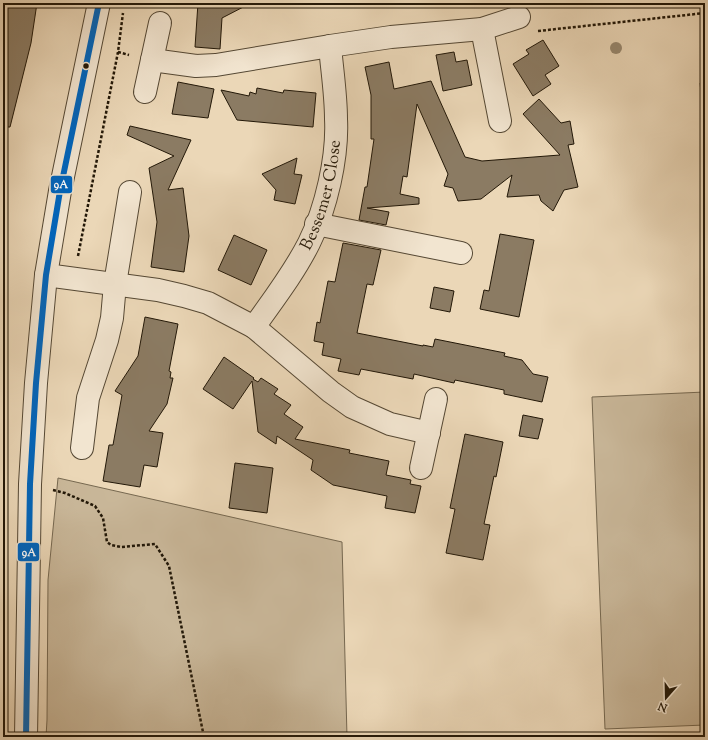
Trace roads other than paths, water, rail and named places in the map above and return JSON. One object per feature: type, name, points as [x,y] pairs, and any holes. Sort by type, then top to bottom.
[{"type":"street","points":[[26,737],[30,484],[36,383],[46,275],[60,191],[99,3]]},
{"type":"street","points":[[152,60],[196,66],[216,65],[392,36],[482,29],[519,17]]},
{"type":"street","points":[[145,92],[160,23]]},
{"type":"street","points":[[482,29],[500,121]]},
{"type":"street","name":"Bessemer Close","points":[[254,327],[309,243],[327,192],[334,162],[336,120],[330,46]]},
{"type":"street","points":[[82,448],[88,398],[107,340],[112,318],[115,284],[130,192]]},
{"type":"street","points":[[316,224],[461,253]]},
{"type":"street","points":[[46,275],[158,290],[208,303],[254,327],[331,392],[352,407],[390,424],[428,433]]},
{"type":"street","points":[[421,468],[436,399]]}]
